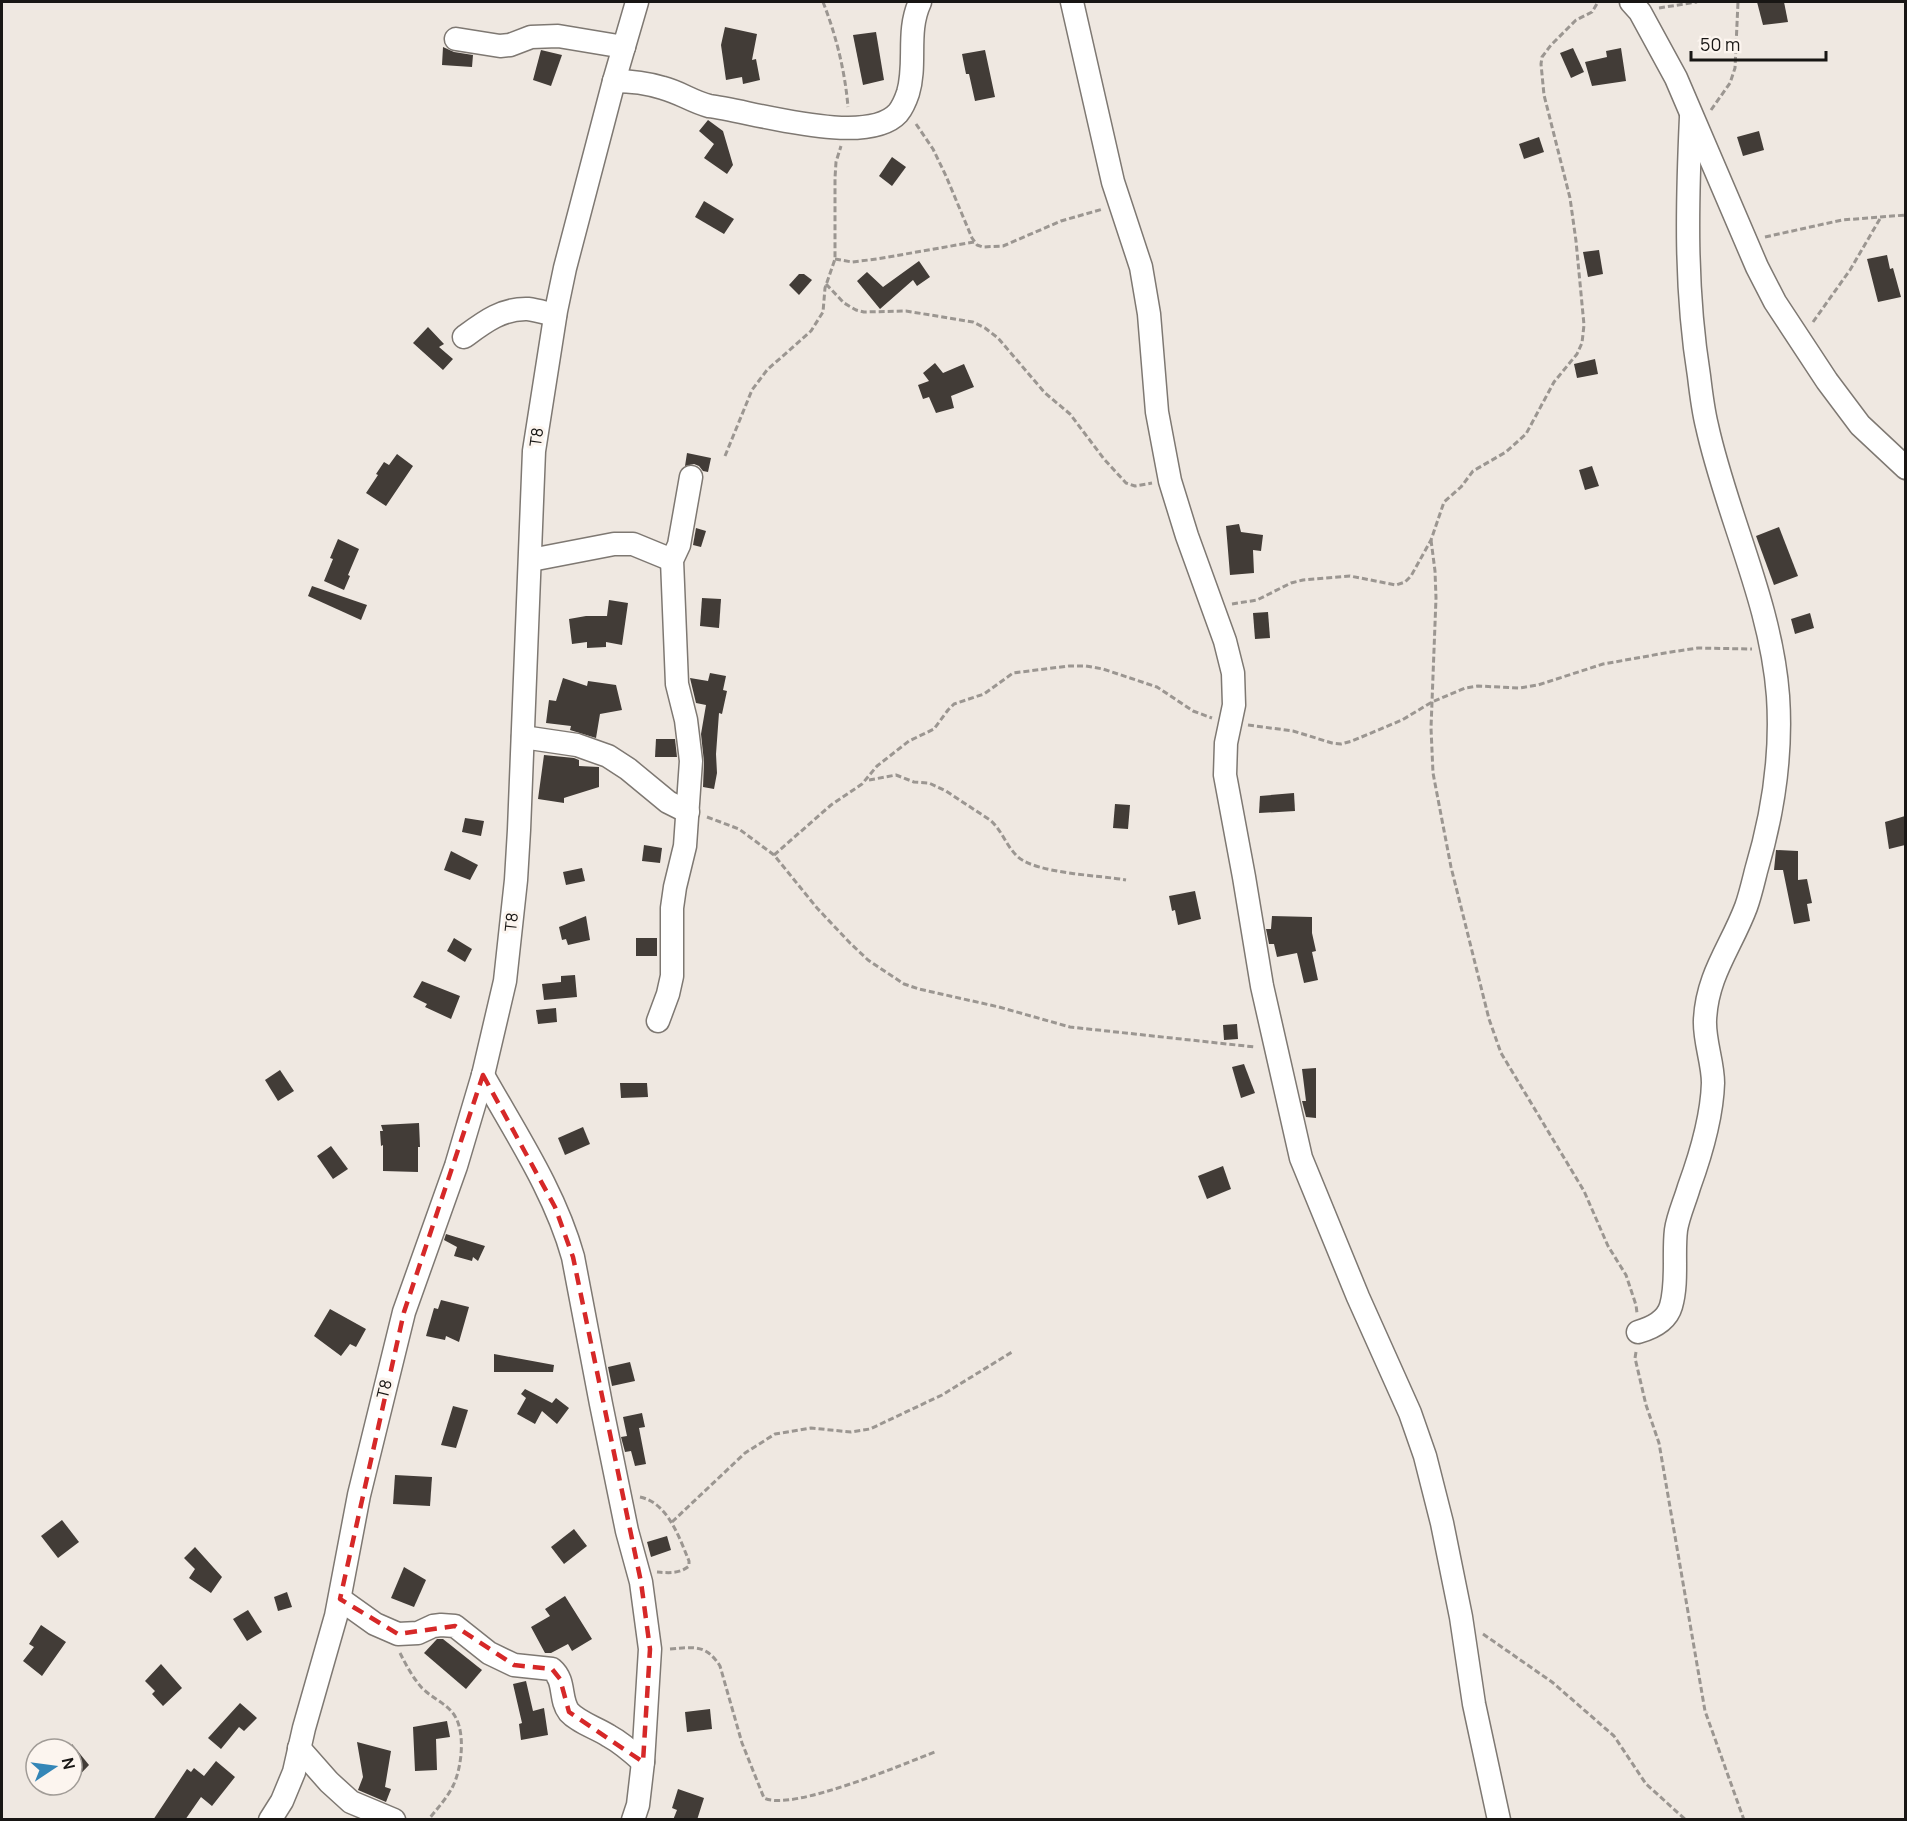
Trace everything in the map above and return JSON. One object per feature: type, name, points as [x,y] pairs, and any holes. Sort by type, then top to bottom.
[{"type":"street","name":"T8","points":[[270,1820],[290,1785],[294,1772],[340,1599],[359,1495],[404,1312],[456,1166],[483,1075],[505,981],[517,860],[534,451],[555,315],[565,268],[637,2]]},
{"type":"street","points":[[614,81],[632,81],[664,88],[697,103],[814,126],[847,128],[885,122],[897,114],[909,91],[914,20],[920,2]]},
{"type":"street","points":[[1072,2],[1113,182],[1141,267],[1157,412],[1170,481],[1187,536],[1225,641],[1233,673],[1234,705],[1226,750],[1225,775],[1245,877],[1262,986],[1301,1158],[1358,1297],[1410,1413],[1425,1456],[1442,1523],[1461,1617],[1474,1704],[1499,1820]]},
{"type":"street","points":[[1636,7],[1676,78],[1757,267],[1775,302],[1798,340],[1860,425],[1905,468]]},
{"type":"street","points":[[456,39],[500,46],[510,45],[531,37],[558,36],[624,47]]},
{"type":"street","points":[[1638,1332],[1655,1326],[1671,1308],[1676,1227],[1698,1162],[1709,1120],[1713,1081],[1705,1022],[1708,998],[1721,957],[1746,906],[1770,820],[1779,738],[1778,694],[1772,651],[1761,606],[1706,424],[1697,369],[1688,287],[1687,226],[1694,122]]},
{"type":"street","points":[[464,337],[498,315],[512,311],[526,309],[555,315]]},
{"type":"street","points":[[657,1021],[668,994],[672,976],[672,908],[685,846],[688,812],[690,741],[676,684],[672,560],[679,544],[691,477]]},
{"type":"street","points":[[531,560],[614,544],[633,544],[672,560]]},
{"type":"street","points":[[523,737],[577,745],[608,756],[628,769],[668,802],[688,812]]},
{"type":"street","points":[[483,1075],[566,1230],[621,1503],[639,1574],[650,1649],[643,1762],[638,1805],[633,1820]]},
{"type":"street","points":[[340,1599],[375,1624],[398,1634],[409,1635],[446,1624],[455,1626],[489,1653],[514,1665],[552,1670],[560,1679],[569,1712],[627,1747],[643,1762]]},
{"type":"street","points":[[299,1749],[351,1802],[394,1820]]},
{"type":"path","points":[[724,456],[752,390],[767,369],[803,339],[819,320],[824,307],[826,284],[835,259],[836,162],[847,128],[848,109],[844,77],[823,2]]},
{"type":"path","points":[[1214,612],[1233,604],[1257,600],[1291,583],[1303,580],[1350,576],[1401,584],[1411,576],[1431,540],[1444,502],[1461,487],[1473,471],[1506,452],[1526,434],[1554,382],[1577,354],[1584,333],[1583,308],[1571,209],[1551,127],[1541,64],[1542,57],[1551,45],[1576,20],[1592,12],[1598,2]]},
{"type":"path","points":[[1636,7],[1697,2]]},
{"type":"path","points":[[1694,122],[1730,83],[1735,68],[1738,2]]},
{"type":"path","points":[[903,105],[933,149],[974,242],[983,247],[1003,246],[1060,221],[1120,205]]},
{"type":"path","points":[[1746,241],[1842,220],[1905,215]]},
{"type":"path","points":[[1798,340],[1850,270],[1881,216]]},
{"type":"path","points":[[835,259],[852,262],[877,260],[974,242]]},
{"type":"path","points":[[826,284],[844,303],[856,310],[864,312],[906,311],[973,322],[985,328],[998,338],[1046,393],[1070,414],[1125,483],[1142,486],[1170,481]]},
{"type":"path","points":[[1431,540],[1436,598],[1431,747],[1440,814],[1455,884],[1489,1019],[1502,1053],[1584,1191],[1608,1246],[1626,1275],[1636,1305],[1638,1332],[1635,1358],[1646,1405],[1659,1443],[1705,1711],[1744,1820]]},
{"type":"path","points":[[774,855],[831,805],[867,780],[877,766],[909,741],[938,725],[954,704],[984,694],[1007,676],[1025,670],[1069,666],[1103,669],[1157,687],[1193,711],[1231,724],[1293,731],[1341,744],[1402,720],[1432,702],[1465,688],[1492,685],[1528,687],[1604,664],[1671,652],[1725,648],[1772,651]]},
{"type":"path","points":[[867,780],[896,775],[914,782],[929,783],[946,791],[995,824],[1013,851],[1025,861],[1052,869],[1126,880]]},
{"type":"path","points":[[688,812],[716,819],[739,830],[774,855],[850,943],[868,960],[911,987],[999,1007],[1070,1027],[1276,1050]]},
{"type":"path","points":[[672,1522],[745,1453],[775,1434],[811,1428],[851,1432],[870,1429],[942,1395],[1012,1352]]},
{"type":"path","points":[[621,1503],[640,1497],[656,1504],[672,1522],[686,1553],[689,1566],[682,1571],[674,1573],[654,1571],[639,1574]]},
{"type":"path","points":[[1461,1617],[1552,1682],[1614,1736],[1646,1785],[1686,1820]]},
{"type":"path","points":[[387,1629],[412,1674],[422,1687],[451,1711],[456,1718],[460,1733],[462,1744],[460,1762],[453,1786],[428,1820]]},
{"type":"path","points":[[650,1649],[702,1648],[713,1655],[720,1666],[742,1743],[764,1798],[790,1801],[826,1791],[935,1752]]},
{"type":"highlighted area","points":[[483,1075],[555,1207],[573,1257],[641,1582],[650,1649],[643,1762],[569,1712],[560,1679],[552,1669],[514,1665],[455,1626],[398,1634],[340,1599],[404,1312]]},
{"type":"building","points":[[1757,2],[1784,2],[1788,22],[1763,25]]},
{"type":"building","points":[[725,27],[757,34],[752,60],[756,59],[760,80],[743,84],[742,77],[726,80],[721,45]]},
{"type":"building","points":[[876,32],[884,80],[863,85],[853,35]]},
{"type":"building","points":[[443,47],[454,52],[473,55],[472,67],[442,65]]},
{"type":"building","points":[[1573,48],[1584,72],[1571,78],[1560,53]]},
{"type":"building","points":[[1621,48],[1626,81],[1592,86],[1585,62],[1607,57],[1606,51]]},
{"type":"building","points":[[541,50],[562,55],[551,86],[533,80]]},
{"type":"building","points":[[985,50],[995,97],[975,101],[962,54]]},
{"type":"building","points":[[708,120],[723,131],[733,165],[727,174],[704,158],[714,144],[699,131]]},
{"type":"building","points":[[1759,131],[1764,150],[1743,156],[1737,137]]},
{"type":"building","points":[[1539,137],[1544,152],[1524,159],[1519,144]]},
{"type":"building","points":[[892,157],[906,167],[892,186],[879,176]]},
{"type":"building","points":[[704,201],[734,219],[724,234],[695,217]]},
{"type":"building","points":[[1599,250],[1603,274],[1588,277],[1583,252]]},
{"type":"building","points":[[1887,255],[1901,297],[1878,302],[1867,259]]},
{"type":"building","points":[[919,261],[930,277],[917,286],[913,280],[880,309],[857,281],[867,272],[883,287]]},
{"type":"building","points":[[799,274],[804,274],[812,280],[799,295],[789,285]]},
{"type":"building","points":[[428,327],[444,344],[439,347],[453,359],[443,370],[413,343]]},
{"type":"building","points":[[1595,359],[1598,374],[1577,378],[1574,364]]},
{"type":"building","points":[[935,363],[943,373],[964,364],[974,387],[951,396],[954,408],[936,413],[929,397],[923,399],[918,385],[929,381],[923,373]]},
{"type":"building","points":[[687,453],[711,458],[708,472],[694,464],[685,466]]},
{"type":"building","points":[[397,454],[413,466],[386,506],[366,493],[384,462],[389,465]]},
{"type":"building","points":[[1592,466],[1599,486],[1585,490],[1579,470]]},
{"type":"building","points":[[1239,524],[1241,532],[1263,535],[1261,551],[1253,550],[1254,573],[1230,575],[1226,526]]},
{"type":"building","points":[[1779,527],[1798,576],[1774,585],[1756,536]]},
{"type":"building","points":[[696,528],[706,531],[701,547],[693,545]]},
{"type":"building","points":[[338,539],[359,549],[344,590],[324,581]]},
{"type":"building","points":[[312,586],[367,605],[361,620],[308,596]]},
{"type":"building","points":[[702,598],[721,599],[719,628],[700,626]]},
{"type":"building","points":[[609,600],[628,603],[622,645],[606,642],[606,647],[587,648],[587,642],[572,644],[569,619],[607,616]]},
{"type":"building","points":[[1268,612],[1270,638],[1255,639],[1253,613]]},
{"type":"building","points":[[1810,613],[1814,628],[1795,634],[1791,619]]},
{"type":"building","points":[[710,673],[726,676],[723,690],[727,691],[722,714],[719,713],[717,773],[714,789],[703,787],[704,762],[701,734],[706,705],[696,703],[690,678],[708,681]]},
{"type":"building","points":[[563,678],[587,686],[588,681],[616,685],[622,710],[600,714],[596,738],[570,730],[571,726],[546,723],[549,700],[556,701]]},
{"type":"building","points":[[656,739],[675,739],[677,757],[655,757]]},
{"type":"building","points":[[544,755],[574,758],[579,760],[579,766],[599,767],[599,787],[564,798],[564,803],[538,799]]},
{"type":"building","points":[[1294,793],[1295,811],[1259,813],[1260,796]]},
{"type":"building","points":[[1115,804],[1130,805],[1128,829],[1113,828]]},
{"type":"building","points":[[1905,816],[1905,845],[1889,849],[1885,822]]},
{"type":"building","points":[[465,818],[484,821],[481,836],[462,832]]},
{"type":"building","points":[[644,845],[662,848],[660,863],[642,861]]},
{"type":"building","points":[[1776,850],[1798,851],[1798,880],[1807,879],[1812,903],[1807,904],[1810,921],[1794,924],[1783,870],[1774,870]]},
{"type":"building","points":[[451,851],[478,865],[470,880],[444,870]]},
{"type":"building","points":[[582,868],[585,881],[566,885],[563,872]]},
{"type":"building","points":[[1195,891],[1201,919],[1178,925],[1169,896]]},
{"type":"building","points":[[586,916],[590,940],[568,945],[566,939],[562,940],[559,927]]},
{"type":"building","points":[[1272,916],[1312,917],[1312,933],[1316,951],[1312,952],[1318,980],[1304,983],[1297,953],[1277,957],[1274,944],[1269,944],[1266,929],[1271,929]]},
{"type":"building","points":[[454,938],[472,949],[465,962],[447,951]]},
{"type":"building","points":[[636,938],[657,938],[657,956],[636,956]]},
{"type":"building","points":[[575,975],[577,997],[544,1000],[542,984],[561,982],[561,976]]},
{"type":"building","points":[[422,981],[460,996],[451,1019],[425,1007],[427,1004],[413,997]]},
{"type":"building","points":[[556,1008],[557,1022],[538,1024],[536,1010]]},
{"type":"building","points":[[1237,1024],[1238,1039],[1224,1040],[1223,1025]]},
{"type":"building","points":[[1244,1064],[1255,1093],[1241,1098],[1232,1067]]},
{"type":"building","points":[[1316,1068],[1316,1118],[1306,1117],[1302,1101],[1306,1101],[1302,1069]]},
{"type":"building","points":[[280,1070],[294,1091],[278,1101],[265,1080]]},
{"type":"building","points":[[620,1083],[647,1083],[648,1097],[621,1098]]},
{"type":"building","points":[[419,1123],[418,1172],[383,1171],[381,1125]]},
{"type":"building","points":[[583,1127],[590,1144],[565,1155],[558,1138]]},
{"type":"building","points":[[331,1146],[348,1169],[333,1179],[317,1156]]},
{"type":"building","points":[[1223,1166],[1231,1189],[1207,1199],[1198,1176]]},
{"type":"building","points":[[446,1234],[485,1246],[478,1261],[473,1257],[472,1261],[454,1256],[457,1247],[444,1240]]},
{"type":"building","points":[[441,1300],[469,1307],[459,1342],[446,1336],[445,1340],[426,1336],[434,1308],[438,1309]]},
{"type":"building","points":[[330,1309],[366,1329],[356,1347],[350,1344],[341,1356],[314,1336]]},
{"type":"building","points":[[494,1354],[554,1365],[553,1372],[494,1372]]},
{"type":"building","points":[[630,1362],[635,1381],[612,1386],[608,1367]]},
{"type":"building","points":[[525,1389],[552,1403],[556,1398],[569,1408],[557,1424],[542,1411],[535,1424],[517,1414],[526,1398],[521,1394]]},
{"type":"building","points":[[453,1406],[468,1410],[456,1448],[441,1445]]},
{"type":"building","points":[[642,1413],[645,1427],[639,1428],[646,1464],[635,1466],[631,1451],[625,1452],[621,1437],[627,1436],[623,1417]]},
{"type":"building","points":[[395,1475],[432,1477],[430,1506],[393,1504]]},
{"type":"building","points":[[62,1520],[79,1542],[58,1558],[41,1536]]},
{"type":"building","points":[[574,1529],[587,1546],[564,1564],[551,1547]]},
{"type":"building","points":[[667,1536],[671,1550],[651,1557],[647,1542]]},
{"type":"building","points":[[195,1547],[222,1577],[211,1593],[189,1578],[195,1569],[184,1558]]},
{"type":"building","points":[[404,1567],[426,1580],[414,1607],[391,1598]]},
{"type":"building","points":[[287,1592],[292,1607],[278,1611],[274,1597]]},
{"type":"building","points":[[565,1596],[592,1639],[572,1651],[568,1644],[551,1653],[545,1653],[531,1627],[550,1616],[545,1609]]},
{"type":"building","points":[[248,1610],[262,1632],[247,1641],[233,1619]]},
{"type":"building","points":[[41,1625],[66,1642],[42,1676],[23,1661],[34,1647],[29,1644]]},
{"type":"building","points":[[437,1639],[443,1639],[482,1670],[466,1689],[424,1653]]},
{"type":"building","points":[[161,1664],[182,1688],[163,1706],[152,1694],[155,1691],[145,1681]]},
{"type":"building","points":[[526,1681],[533,1711],[544,1708],[548,1735],[521,1740],[519,1724],[522,1723],[513,1684]]},
{"type":"building","points":[[240,1703],[257,1718],[244,1731],[239,1727],[221,1749],[208,1738]]},
{"type":"building","points":[[710,1709],[712,1729],[687,1732],[685,1712]]},
{"type":"building","points":[[447,1721],[450,1737],[436,1739],[437,1770],[415,1771],[413,1727]]},
{"type":"building","points":[[357,1742],[391,1751],[385,1787],[391,1789],[386,1802],[358,1790],[363,1777]]},
{"type":"building","points":[[84,1759],[89,1765],[84,1770]]},
{"type":"building","points":[[216,1761],[235,1777],[212,1806],[201,1797],[185,1820],[153,1820],[187,1769],[191,1772],[194,1768],[204,1776]]},
{"type":"building","points":[[678,1789],[704,1798],[697,1820],[673,1820],[677,1810],[672,1808]]}]
